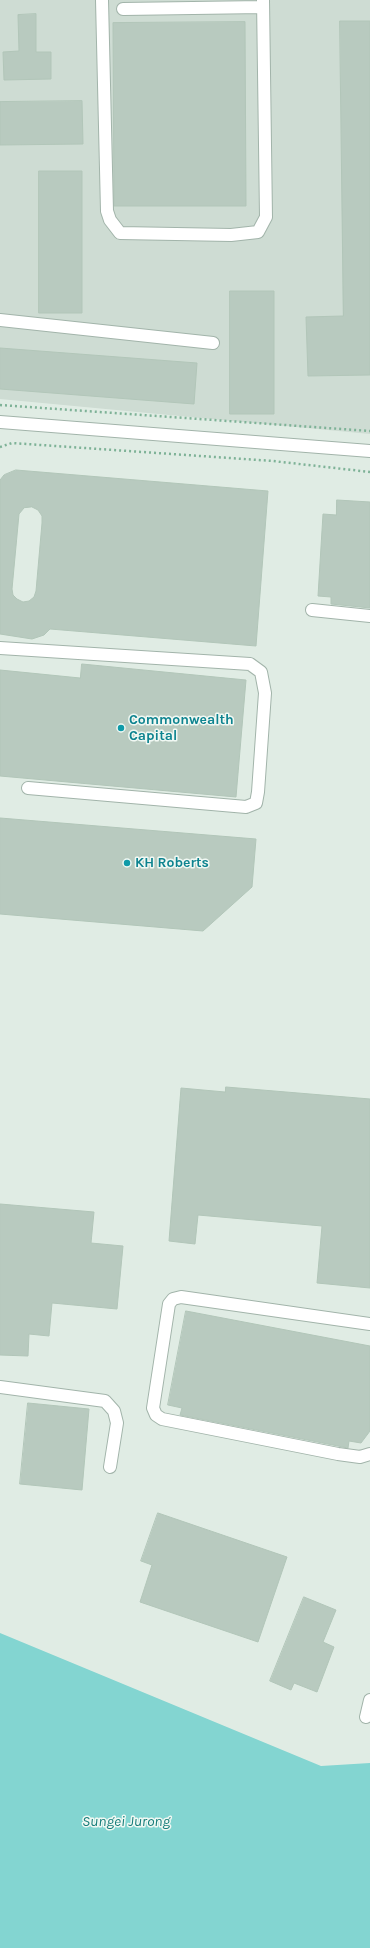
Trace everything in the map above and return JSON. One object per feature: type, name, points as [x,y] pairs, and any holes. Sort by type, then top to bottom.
[{"type":"street","points":[[102,0],[107,211],[110,220],[120,233],[231,235],[258,232],[266,217],[263,3],[123,9]]},
{"type":"street","points":[[0,320],[214,343]]},
{"type":"street","points":[[0,422],[370,451]]},
{"type":"street","points":[[312,610],[370,616]]},
{"type":"street","points":[[0,648],[250,664],[261,672],[265,693],[256,803],[246,807],[28,788]]},
{"type":"street","points":[[370,1324],[181,1297],[173,1299],[169,1304],[153,1408],[156,1415],[162,1419],[338,1454],[360,1457],[370,1454]]},
{"type":"street","points":[[0,1387],[105,1400],[114,1411],[117,1423],[110,1467]]},
{"type":"street","points":[[366,1718],[370,1700]]},
{"type":"path","points":[[0,405],[370,431]]},
{"type":"path","points":[[0,447],[12,443],[28,444],[273,461],[370,472]]},
{"type":"shaded area","points":[[0,0],[370,0],[370,434],[0,399]]},
{"type":"water","name":"Sungei Jurong","points":[[0,1633],[321,1766],[370,1763],[370,1948],[0,1948]]},
{"type":"building","points":[[36,14],[36,52],[51,52],[51,79],[4,80],[3,52],[19,51],[18,15]]},
{"type":"building","points":[[340,21],[370,21],[370,375],[308,376],[306,317],[343,316]]},
{"type":"building","points":[[245,22],[246,206],[114,206],[113,23]]},
{"type":"building","points":[[82,101],[83,144],[0,145],[0,102]]},
{"type":"building","points":[[39,171],[82,171],[82,313],[39,313]]},
{"type":"building","points":[[230,291],[274,291],[274,414],[230,414]]},
{"type":"building","points":[[0,348],[197,363],[194,404],[0,389]]},
{"type":"building","points":[[16,470],[268,491],[256,646],[50,629],[44,635],[32,639],[0,634],[0,480],[4,475]],"holes":[[[32,507],[38,510],[42,516],[42,523],[36,591],[34,597],[29,601],[23,602],[13,595],[12,589],[19,514],[24,508]]]},
{"type":"building","points":[[337,500],[370,502],[370,608],[331,604],[331,597],[318,596],[323,514],[336,515]]},
{"type":"building","name":"Commonwealth Capital","points":[[82,664],[246,680],[236,797],[0,776],[0,670],[80,678]]},
{"type":"building","name":"KH Roberts","points":[[0,818],[256,839],[252,887],[203,931],[0,914]]},
{"type":"building","points":[[226,1087],[370,1099],[370,1288],[317,1283],[322,1226],[198,1215],[195,1244],[169,1241],[181,1088],[225,1092]]},
{"type":"building","points":[[0,1204],[94,1212],[91,1243],[123,1246],[117,1309],[52,1303],[49,1336],[29,1334],[28,1356],[0,1355]]},
{"type":"building","points":[[186,1311],[370,1346],[370,1431],[361,1443],[349,1441],[348,1448],[180,1415],[182,1408],[168,1405]]},
{"type":"building","points":[[28,1403],[89,1409],[82,1490],[20,1484]]},
{"type":"building","points":[[158,1513],[287,1557],[258,1642],[140,1602],[152,1565],[141,1561]]},
{"type":"building","points":[[304,1597],[336,1610],[323,1642],[334,1647],[317,1692],[294,1683],[291,1690],[270,1681]]},
{"type":"place","name":"Commonwealth Capital","points":[[121,728]]},
{"type":"place","name":"KH Roberts","points":[[127,863]]}]
